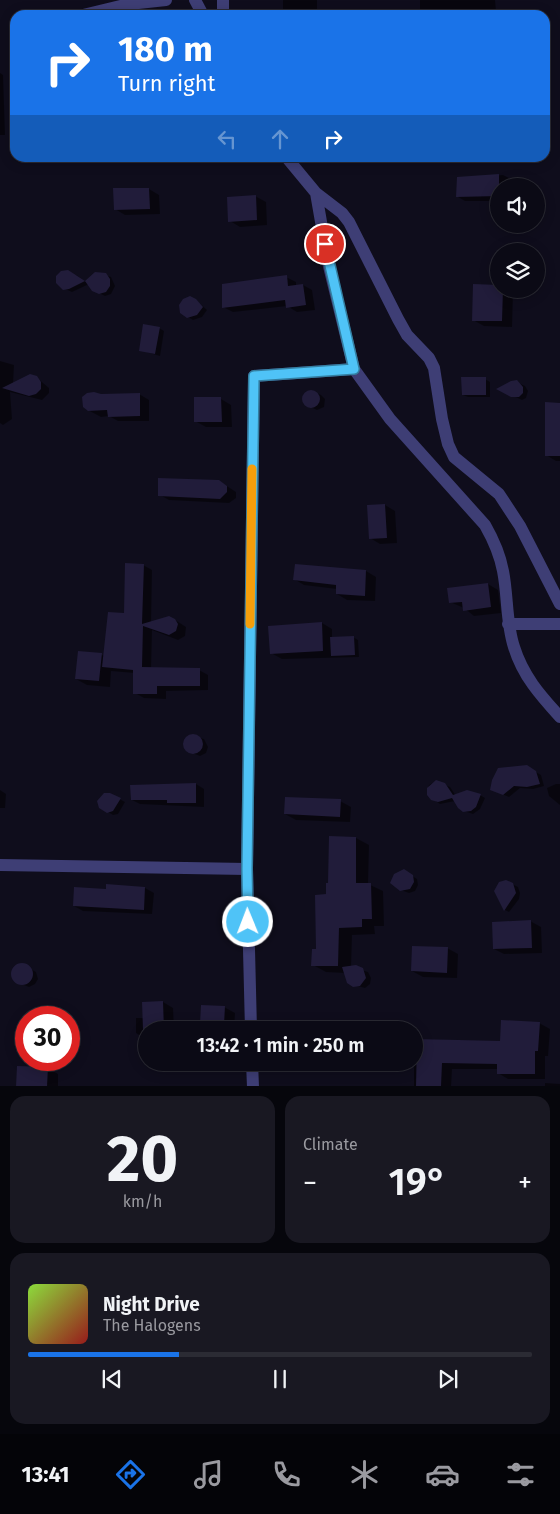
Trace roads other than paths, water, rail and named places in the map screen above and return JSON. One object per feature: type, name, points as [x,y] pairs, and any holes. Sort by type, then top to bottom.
[{"type":"street","points":[[104,10],[129,4],[166,0]]},
{"type":"street","points":[[289,162],[316,193],[342,213],[349,222],[407,335],[424,352],[434,368],[442,419],[448,444],[454,457],[499,494],[520,526],[560,604]]},
{"type":"street","points":[[316,193],[328,262],[354,369],[390,419],[485,525],[494,540],[503,571],[508,624],[514,647],[530,684],[560,717]]},
{"type":"street","points":[[251,1021],[247,869],[254,376],[354,369]]},
{"type":"street","points":[[508,624],[560,624]]},
{"type":"street","points":[[0,865],[247,869]]},
{"type":"street","points":[[252,1071],[253,1086]]}]
